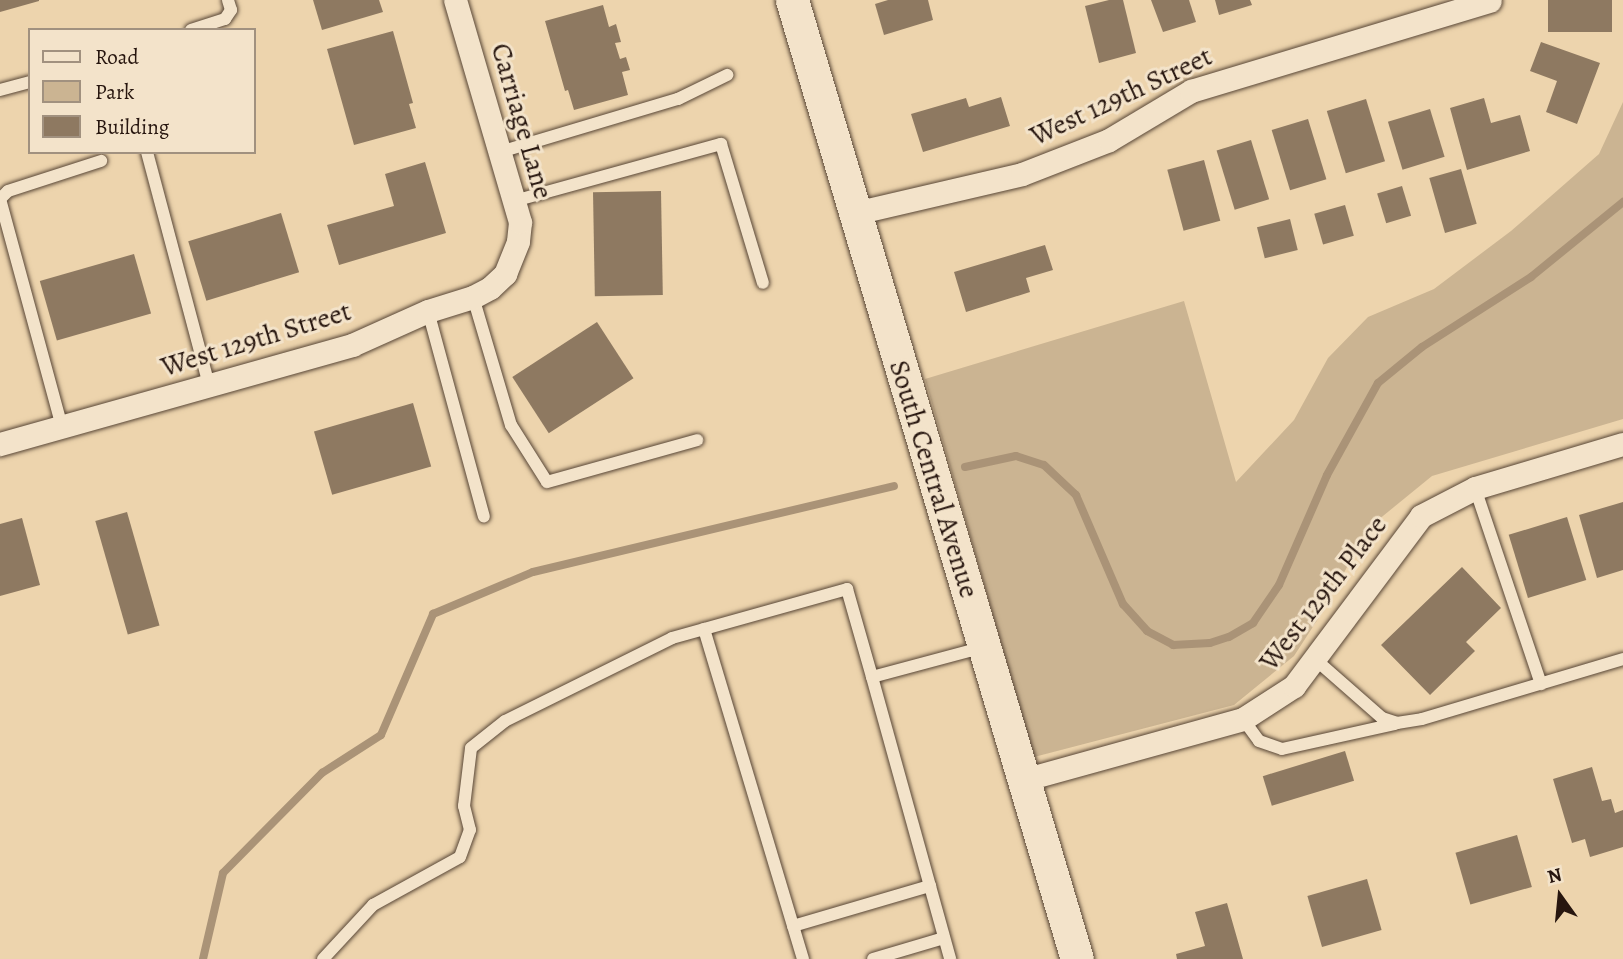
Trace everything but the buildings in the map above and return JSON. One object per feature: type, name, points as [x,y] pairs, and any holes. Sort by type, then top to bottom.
[{"type":"street","name":"Carriage Lane","points":[[456,0],[520,222],[512,260]]},
{"type":"street","name":"South Central Avenue","points":[[792,0],[1075,959]]},
{"type":"street","name":"West 129th Street","points":[[855,213],[1022,174],[1110,140],[1191,91],[1490,1]]},
{"type":"street","name":"West 129th Street","points":[[0,444],[352,345],[428,311],[473,297],[490,288],[505,274],[512,260]]},
{"type":"street","name":"West 129th Place","points":[[1023,780],[1244,719],[1294,686],[1421,516],[1475,488],[1623,444]]},
{"type":"lane","points":[[197,28],[225,19],[231,10],[228,0]]},
{"type":"lane","points":[[500,152],[678,99],[727,75]]},
{"type":"lane","points":[[0,90],[28,83]]},
{"type":"lane","points":[[514,201],[721,144],[763,283]]},
{"type":"lane","points":[[148,154],[209,385]]},
{"type":"lane","points":[[62,426],[0,199],[8,191],[101,161]]},
{"type":"lane","points":[[473,297],[511,425],[547,482],[697,440]]},
{"type":"lane","points":[[428,311],[484,517]]},
{"type":"lane","points":[[1475,488],[1541,684]]},
{"type":"lane","points":[[323,959],[373,905],[460,857],[470,830],[464,806],[471,748],[505,721],[672,638],[847,589],[950,959]]},
{"type":"lane","points":[[704,629],[803,959]]},
{"type":"lane","points":[[872,677],[984,647]]},
{"type":"lane","points":[[1244,719],[1259,741],[1282,750],[1422,719],[1623,659]]},
{"type":"lane","points":[[1316,660],[1382,718],[1397,723]]},
{"type":"lane","points":[[793,926],[930,886]]},
{"type":"lane","points":[[873,959],[944,938]]},
{"type":"green space","points":[[1623,102],[1623,419],[1432,476],[1367,529],[1327,605],[1294,656],[1234,705],[1034,757],[925,379],[1184,301],[1236,482],[1294,420],[1328,358],[1368,317],[1434,289],[1511,231],[1599,154]]},
{"type":"waterway","points":[[965,467],[1016,456],[1044,465],[1076,495],[1123,604],[1147,631],[1173,645],[1210,643],[1229,637],[1253,623],[1279,585],[1327,475],[1378,383],[1422,347],[1531,277],[1623,202]]},
{"type":"waterway","points":[[203,959],[223,873],[322,773],[381,735],[433,614],[533,572],[894,486]]}]
